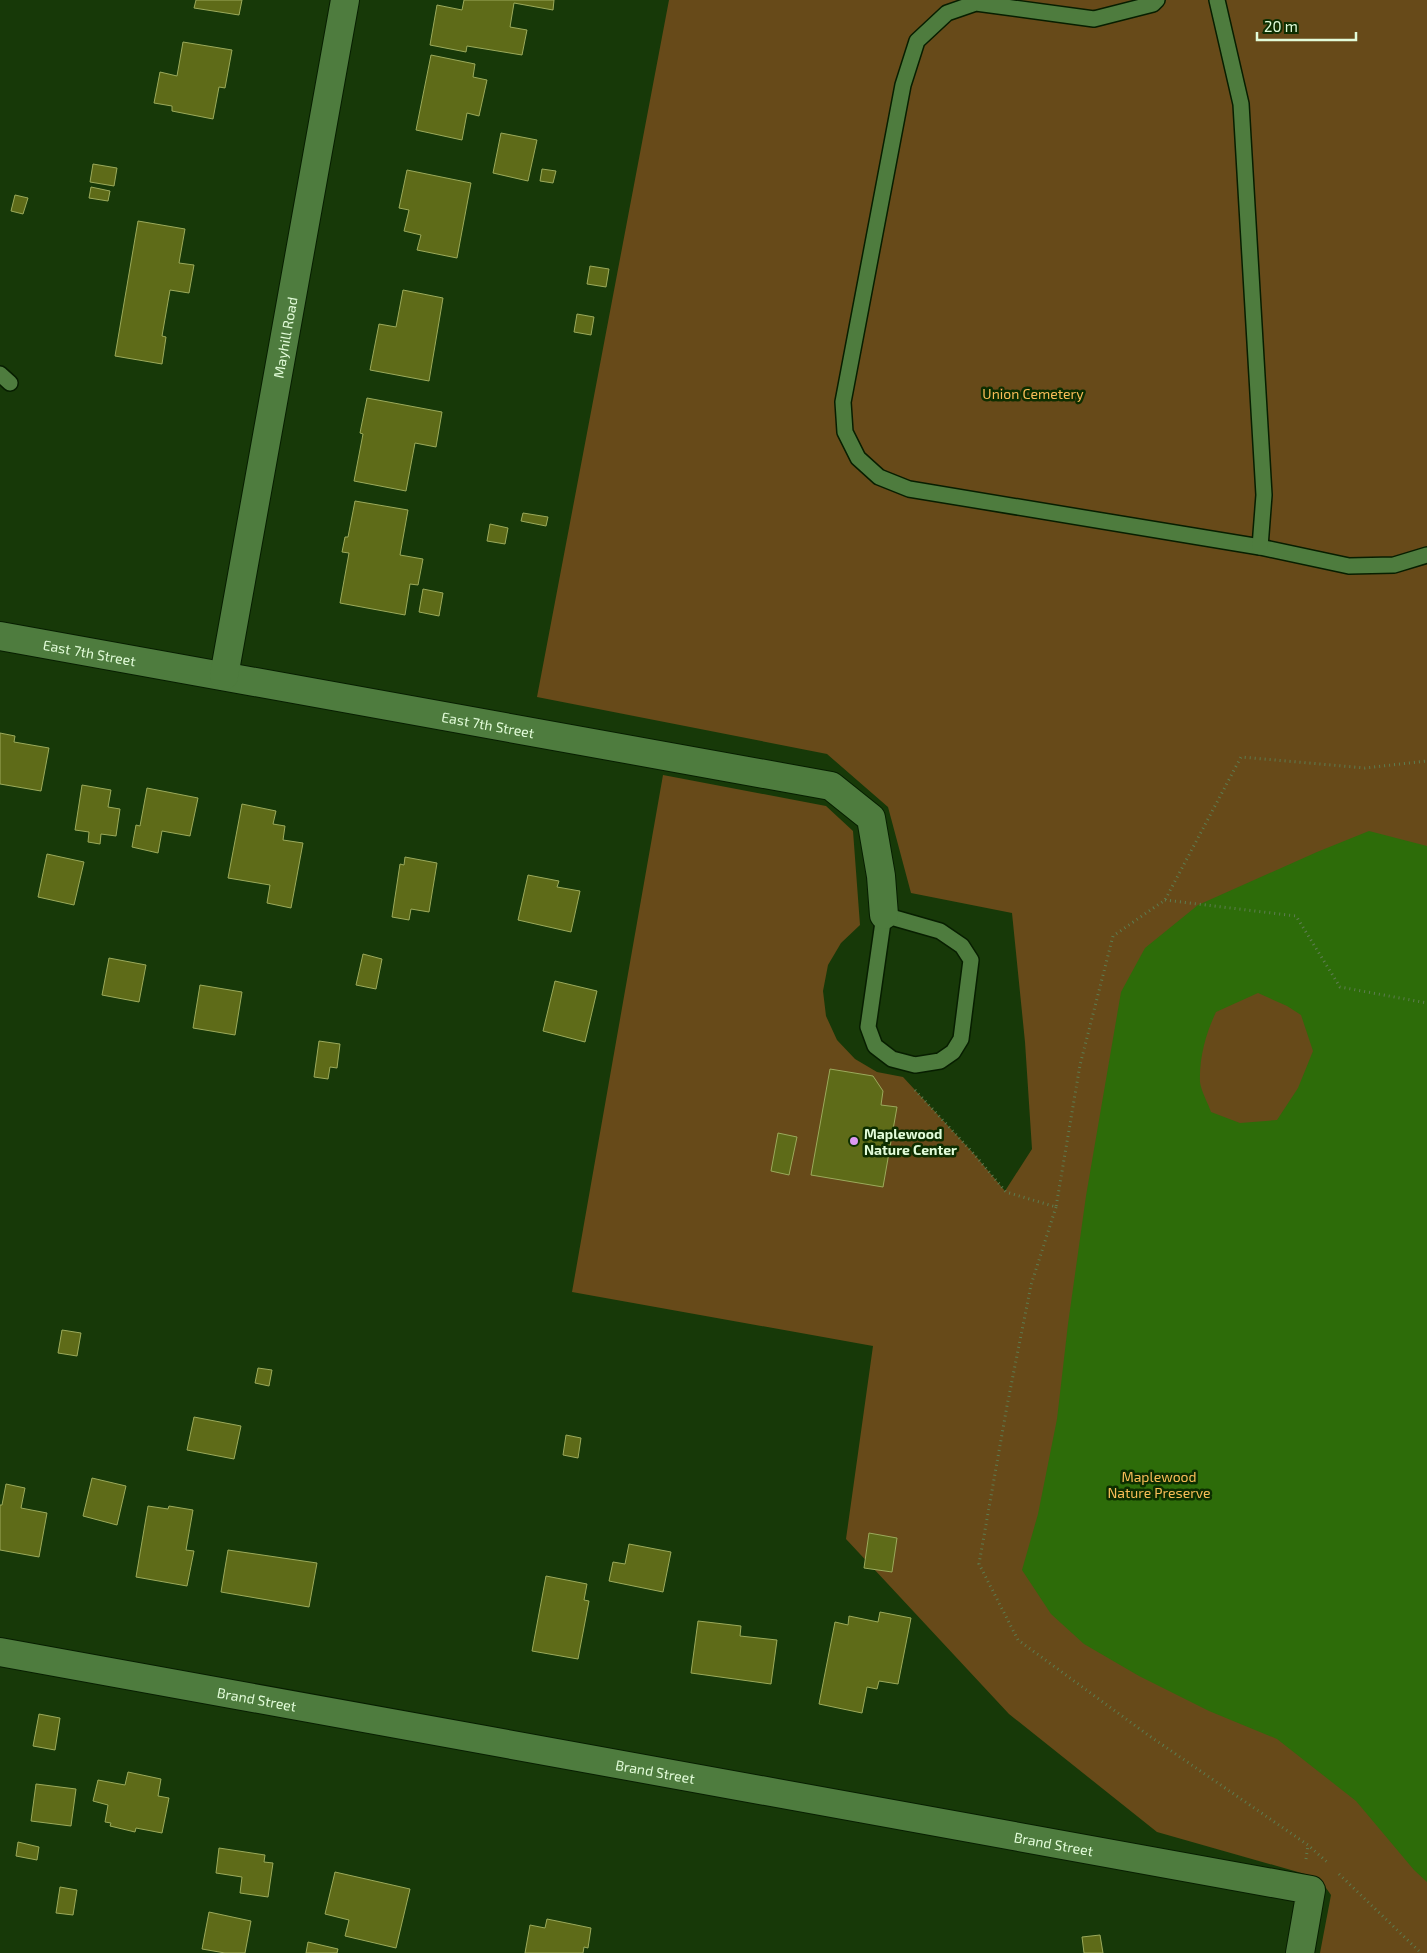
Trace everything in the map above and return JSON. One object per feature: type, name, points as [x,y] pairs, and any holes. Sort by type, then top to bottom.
[{"type":"street","name":"Mayhill Road","points":[[224,676],[345,0]]},
{"type":"street","name":"East 7th Street","points":[[0,636],[831,786],[871,818],[881,876],[884,915]]},
{"type":"street","name":"Brand Street","points":[[0,1652],[1312,1890],[1300,1953]]},
{"type":"lane","points":[[1158,0],[1153,4],[1094,19],[976,3],[947,13],[917,41],[903,85],[843,402],[845,432],[858,458],[879,477],[909,489],[1260,546],[1349,566],[1394,565],[1427,555]]},
{"type":"lane","points":[[1217,0],[1241,104],[1264,495],[1260,546]]},
{"type":"lane","points":[[884,915],[940,931],[962,946],[971,960],[961,1039],[953,1052],[940,1062],[908,1063],[892,1059],[874,1046],[868,1027],[884,915]]},
{"type":"path","points":[[1330,1865],[1308,1844],[1148,1735],[1018,1640],[978,1564],[1006,1406],[1031,1285],[1056,1207],[1080,1065],[1113,936],[1165,900],[1240,757],[1365,768],[1427,761]]},
{"type":"path","points":[[1165,900],[1296,916],[1340,987],[1427,1002]]},
{"type":"path","points":[[914,1089],[1006,1192],[1056,1207]]},
{"type":"path","points":[[1337,1872],[1421,1953]]},
{"type":"green space","points":[[669,0],[1427,0],[1427,1953],[1320,1953],[1331,1895],[1319,1878],[1157,1832],[1009,1714],[846,1539],[873,1346],[572,1292],[663,775],[826,806],[853,831],[860,925],[841,943],[828,965],[823,991],[826,1016],[837,1040],[855,1059],[877,1072],[903,1077],[974,1154],[1005,1191],[1032,1149],[1025,1042],[1012,913],[911,893],[888,807],[827,754],[537,697]]},
{"type":"shaded area","points":[[1369,831],[1427,846],[1427,1882],[1414,1870],[1356,1801],[1277,1739],[1209,1711],[1139,1676],[1084,1644],[1051,1614],[1022,1570],[1038,1514],[1057,1419],[1086,1196],[1121,992],[1145,948],[1198,905]],"holes":[[[1258,993],[1287,1006],[1301,1015],[1313,1051],[1298,1088],[1277,1120],[1240,1123],[1211,1112],[1201,1086],[1200,1073],[1204,1046],[1216,1012]]]},
{"type":"building","points":[[196,0],[242,0],[239,15],[194,8]]},
{"type":"building","points":[[464,0],[554,0],[553,10],[514,3],[510,27],[527,30],[522,55],[467,46],[466,52],[430,45],[437,5],[462,10]]},
{"type":"building","points":[[183,42],[232,50],[225,88],[219,87],[213,119],[172,111],[172,106],[154,103],[160,72],[177,76]]},
{"type":"building","points":[[431,55],[475,64],[473,77],[487,80],[479,116],[467,113],[462,140],[416,130]]},
{"type":"building","points":[[501,133],[537,140],[528,181],[493,173]]},
{"type":"building","points":[[93,164],[117,168],[114,186],[90,182]]},
{"type":"building","points":[[542,169],[556,171],[553,183],[540,181]]},
{"type":"building","points":[[407,170],[471,183],[457,258],[417,250],[421,235],[404,231],[409,210],[399,208]]},
{"type":"building","points":[[91,187],[110,191],[108,201],[89,198]]},
{"type":"building","points":[[15,195],[28,198],[23,214],[11,211]]},
{"type":"building","points":[[138,221],[185,229],[179,263],[194,265],[189,293],[170,290],[162,336],[166,337],[162,364],[115,356]]},
{"type":"building","points":[[590,266],[609,269],[606,287],[587,284]]},
{"type":"building","points":[[403,290],[443,298],[429,381],[370,370],[379,324],[396,327]]},
{"type":"building","points":[[577,314],[594,317],[591,335],[574,332]]},
{"type":"building","points":[[367,398],[442,412],[436,447],[415,443],[406,491],[354,481],[363,434],[360,433]]},
{"type":"building","points":[[355,501],[408,510],[400,555],[423,559],[418,585],[410,584],[405,615],[340,603],[349,553],[342,552],[345,537],[348,537]]},
{"type":"building","points":[[523,513],[548,517],[546,526],[521,521]]},
{"type":"building","points":[[490,524],[508,528],[505,544],[487,541]]},
{"type":"building","points":[[423,589],[443,593],[439,616],[419,612]]},
{"type":"building","points":[[0,733],[15,736],[14,742],[49,748],[41,791],[0,784]]},
{"type":"building","points":[[82,785],[111,790],[108,807],[120,809],[116,836],[101,834],[100,844],[88,842],[89,832],[75,830]]},
{"type":"building","points":[[147,788],[198,798],[190,836],[162,831],[158,853],[132,847],[136,825],[140,826]]},
{"type":"building","points":[[242,804],[276,811],[273,824],[285,826],[283,840],[303,843],[291,908],[267,903],[270,885],[228,878]]},
{"type":"building","points":[[47,854],[84,862],[74,905],[38,897]]},
{"type":"building","points":[[405,857],[437,863],[429,912],[411,909],[409,920],[392,917],[400,864],[404,865]]},
{"type":"building","points":[[528,875],[559,881],[557,887],[580,891],[571,932],[518,920]]},
{"type":"building","points":[[363,954],[382,959],[376,989],[356,985]]},
{"type":"building","points":[[109,958],[146,965],[139,1002],[102,995]]},
{"type":"building","points":[[555,981],[597,991],[585,1042],[543,1031]]},
{"type":"building","points":[[200,985],[242,992],[235,1035],[193,1028]]},
{"type":"building","points":[[319,1041],[340,1044],[337,1068],[330,1067],[328,1079],[314,1077]]},
{"type":"building","name":"Maplewood Nature Center","points":[[830,1069],[873,1076],[883,1091],[881,1105],[897,1107],[883,1187],[811,1175]]},
{"type":"building","points":[[778,1133],[797,1137],[789,1175],[771,1171]]},
{"type":"building","points":[[62,1330],[81,1333],[77,1356],[58,1353]]},
{"type":"building","points":[[258,1368],[272,1370],[269,1386],[255,1383]]},
{"type":"building","points":[[194,1417],[241,1426],[234,1459],[187,1450]]},
{"type":"building","points":[[566,1435],[581,1438],[578,1458],[563,1455]]},
{"type":"building","points":[[92,1478],[126,1486],[117,1525],[83,1516]]},
{"type":"building","points":[[6,1484],[25,1488],[21,1508],[47,1513],[39,1557],[0,1550],[0,1505],[2,1505]]},
{"type":"building","points":[[148,1506],[168,1509],[169,1506],[193,1510],[186,1550],[194,1551],[187,1586],[136,1577]]},
{"type":"building","points":[[869,1533],[897,1538],[892,1572],[864,1568]]},
{"type":"building","points":[[629,1544],[671,1552],[663,1592],[609,1581],[613,1562],[625,1564]]},
{"type":"building","points":[[228,1550],[317,1563],[309,1607],[221,1592]]},
{"type":"building","points":[[546,1576],[587,1584],[584,1600],[589,1601],[578,1659],[532,1651]]},
{"type":"building","points":[[880,1612],[911,1618],[898,1684],[879,1681],[877,1689],[867,1687],[862,1713],[819,1704],[835,1622],[848,1625],[849,1616],[878,1622]]},
{"type":"building","points":[[698,1621],[741,1626],[740,1636],[777,1640],[771,1684],[691,1673]]},
{"type":"building","points":[[39,1714],[60,1718],[55,1750],[33,1746]]},
{"type":"building","points":[[128,1772],[161,1779],[158,1796],[169,1798],[162,1833],[136,1828],[135,1832],[110,1826],[111,1823],[105,1822],[108,1805],[93,1801],[98,1780],[125,1785]]},
{"type":"building","points":[[36,1784],[76,1789],[71,1826],[31,1821]]},
{"type":"building","points":[[18,1842],[39,1847],[37,1860],[16,1856]]},
{"type":"building","points":[[219,1848],[265,1855],[264,1862],[273,1863],[268,1897],[240,1893],[242,1877],[216,1873]]},
{"type":"building","points":[[335,1872],[410,1889],[396,1948],[345,1936],[349,1920],[325,1914]]},
{"type":"building","points":[[60,1887],[77,1890],[73,1915],[56,1913]]},
{"type":"building","points":[[209,1912],[251,1921],[245,1953],[225,1953],[202,1949]]},
{"type":"building","points":[[547,1919],[591,1928],[588,1948],[584,1947],[583,1953],[525,1953],[530,1925],[545,1928]]},
{"type":"building","points":[[1100,1935],[1103,1953],[1084,1953],[1082,1937]]},
{"type":"building","points":[[308,1942],[338,1949],[337,1953],[306,1953]]},
{"type":"place","name":"Maplewood Nature Center","points":[[854,1141]]},
{"type":"park label","name":"Union Cemetery","points":[[1033,393]]},
{"type":"park label","name":"Maplewood Nature Preserve","points":[[1159,1484]]}]
